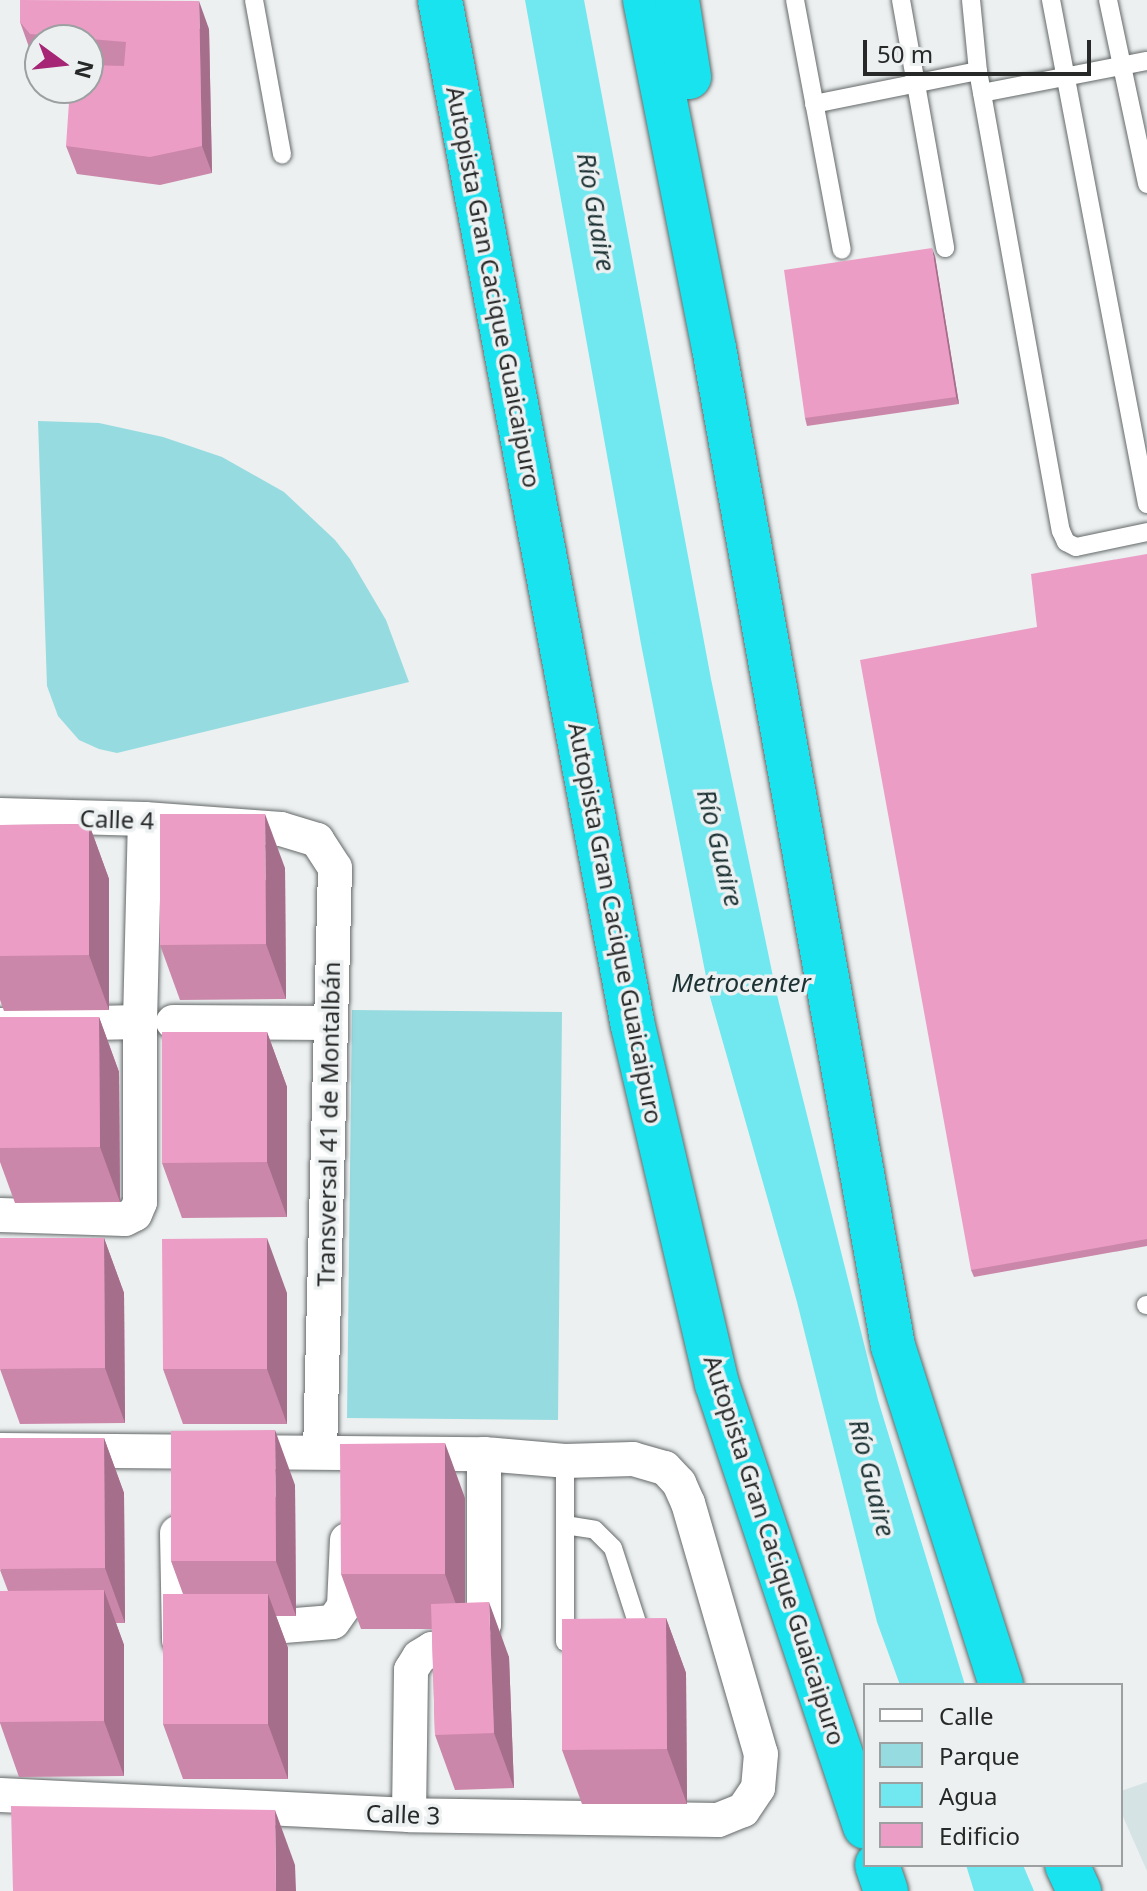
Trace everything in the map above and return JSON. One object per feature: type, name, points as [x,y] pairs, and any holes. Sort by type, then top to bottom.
[{"type":"highway","points":[[411,0],[442,129],[508,363]]},
{"type":"highway","name":"Autopista Gran Cacique Guaicaipuro","points":[[440,0],[633,1026],[717,1384],[863,1821]]},
{"type":"highway","points":[[645,0],[694,243],[893,1346],[1000,1683]]},
{"type":"highway","points":[[677,0],[699,138],[694,243]]},
{"type":"highway","points":[[878,1867],[886,1891]]},
{"type":"highway","points":[[1068,1867],[1079,1891]]},
{"type":"street","name":"Calle 4","points":[[0,815],[145,819],[281,829]]},
{"type":"street","points":[[0,1215],[125,1219],[135,1214],[140,1202],[156,1022],[145,819]]},
{"type":"street","name":"Transversal 41 de Montalbán","points":[[247,1629],[333,1622],[344,1606],[329,1023],[335,868],[317,840],[281,829]]},
{"type":"street","points":[[0,1025],[329,1023]]},
{"type":"street","points":[[0,1450],[176,1474],[342,1475],[484,1454],[565,1461]]},
{"type":"street","points":[[409,1815],[411,1670],[419,1657],[432,1649],[473,1645],[481,1636],[484,1624],[484,1454]]},
{"type":"street","name":"Calle 3","points":[[0,1795],[182,1788],[409,1815],[718,1820],[743,1810],[758,1788],[761,1754],[679,1483],[665,1468],[633,1459],[565,1461]]},
{"type":"street","points":[[176,1474],[179,1665]]},
{"type":"lane","points":[[254,0],[282,154]]},
{"type":"lane","points":[[795,0],[842,250]]},
{"type":"lane","points":[[901,0],[945,248]]},
{"type":"lane","points":[[971,0],[978,71],[1061,531],[1066,542],[1076,547],[1147,532]]},
{"type":"lane","points":[[1051,0],[1147,504]]},
{"type":"lane","points":[[1108,0],[1147,184]]},
{"type":"lane","points":[[982,93],[1147,61]]},
{"type":"lane","points":[[814,104],[978,71]]},
{"type":"lane","points":[[565,1461],[565,1664]]},
{"type":"lane","points":[[565,1525],[595,1530],[613,1548],[643,1643]]},
{"type":"shaded area","points":[[1147,1782],[1147,1871],[1123,1817],[1123,1790]]},
{"type":"green space","points":[[38,421],[99,423],[163,437],[222,457],[284,492],[335,540],[350,559],[386,620],[409,682],[117,753],[79,740],[58,716],[47,686]]},
{"type":"green space","points":[[352,1010],[562,1012],[558,1420],[347,1418]]},
{"type":"water","name":"Metrocenter","points":[[525,0],[584,0],[711,679],[776,991],[878,1400],[964,1683],[899,1683],[877,1622],[797,1302],[710,997],[641,644]]},
{"type":"water","points":[[967,1867],[1024,1867],[1034,1891],[974,1891]]},
{"type":"building","points":[[20,0],[199,1],[202,146],[150,157],[66,146],[69,104],[104,104],[104,65],[124,66],[126,42],[104,40],[104,24],[24,24],[24,27],[20,22]]},
{"type":"building","points":[[932,248],[956,397],[805,418],[784,270]]},
{"type":"building","points":[[1147,554],[1147,1239],[971,1270],[860,660],[1037,627],[1031,574]]},
{"type":"building","points":[[160,814],[265,814],[266,944],[160,945]]},
{"type":"building","points":[[89,824],[89,955],[0,956],[0,825]]},
{"type":"building","points":[[0,1017],[99,1017],[100,1147],[0,1148]]},
{"type":"building","points":[[162,1032],[267,1032],[267,1162],[162,1163]]},
{"type":"building","points":[[0,1238],[104,1238],[105,1368],[0,1369]]},
{"type":"building","points":[[267,1238],[267,1369],[163,1369],[162,1239]]},
{"type":"building","points":[[275,1430],[276,1561],[171,1561],[171,1431]]},
{"type":"building","points":[[0,1438],[104,1438],[105,1568],[0,1569]]},
{"type":"building","points":[[445,1443],[445,1574],[341,1574],[340,1444]]},
{"type":"building","points":[[104,1590],[104,1721],[0,1722],[0,1591]]},
{"type":"building","points":[[163,1594],[268,1594],[268,1724],[163,1724]]},
{"type":"building","points":[[489,1602],[494,1733],[435,1735],[431,1604]]},
{"type":"building","points":[[666,1618],[667,1749],[562,1750],[562,1619]]},
{"type":"building","points":[[11,1806],[275,1810],[276,1891],[13,1891]]},
{"type":"water label","name":"Río Guaire","points":[[596,212]]},
{"type":"water label","name":"Río Guaire","points":[[720,848]]},
{"type":"water label","name":"Río Guaire","points":[[872,1478]]}]
